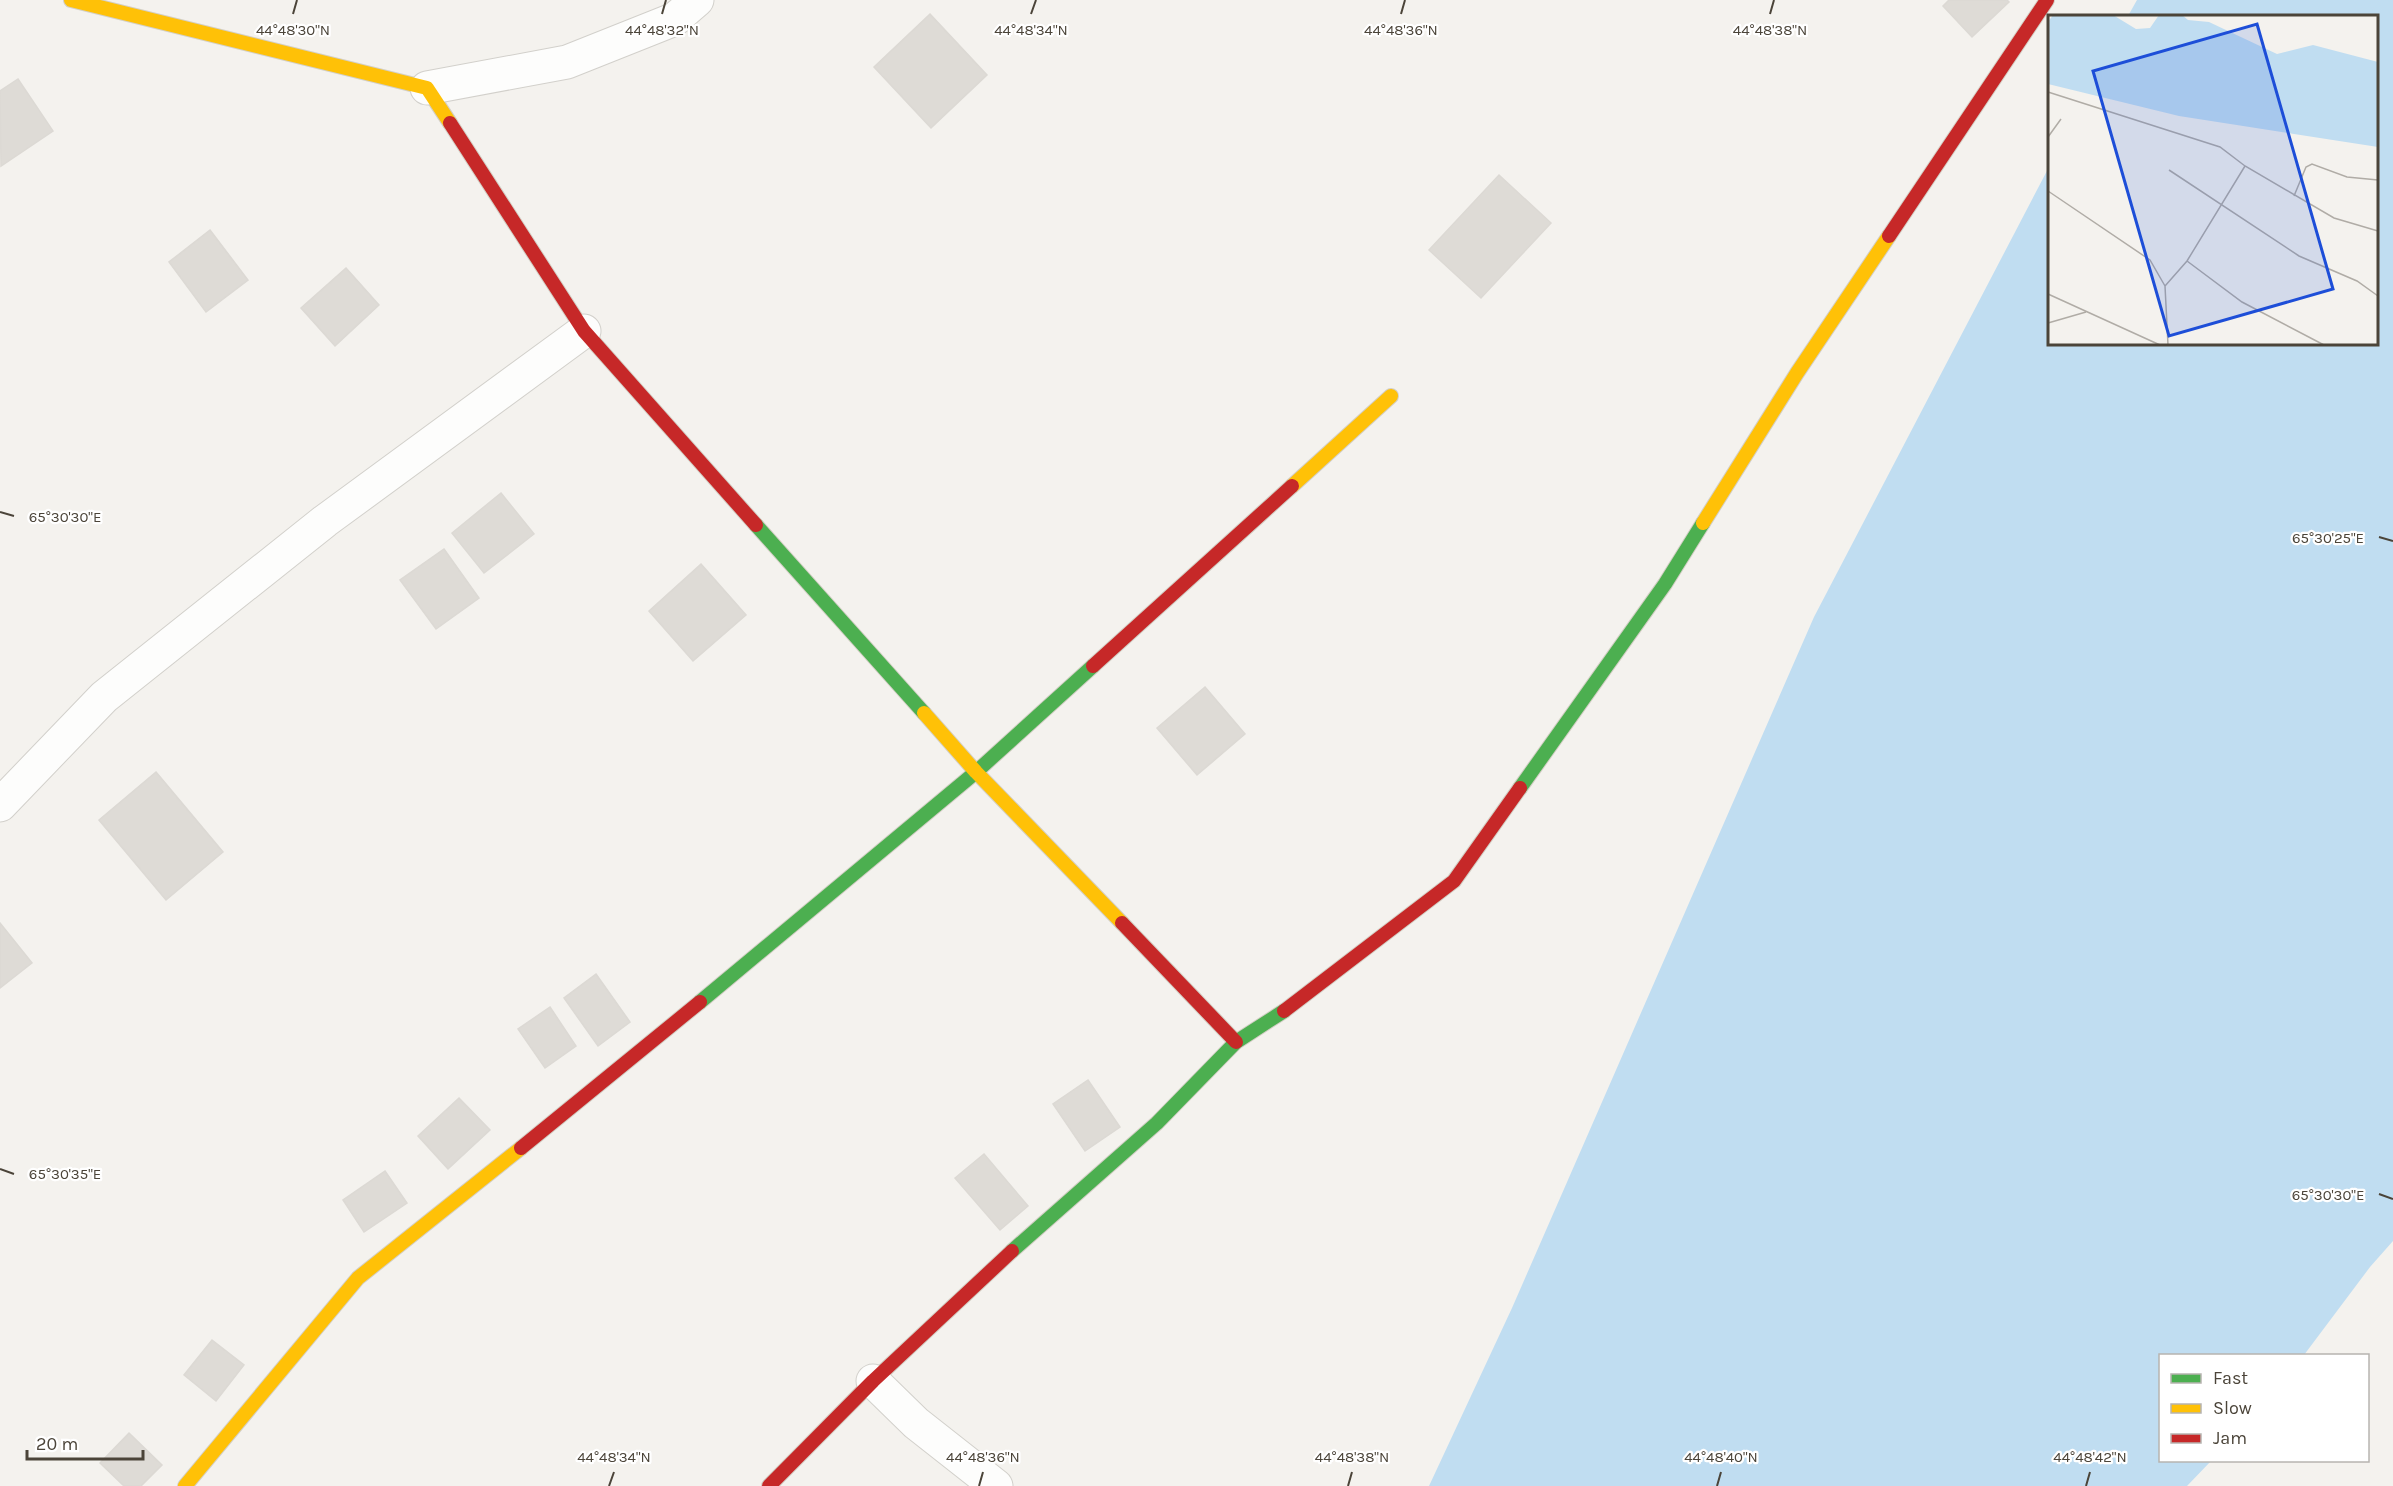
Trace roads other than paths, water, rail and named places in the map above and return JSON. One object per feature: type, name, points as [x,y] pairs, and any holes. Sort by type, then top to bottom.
[{"type":"street","points":[[70,0],[427,88],[567,62],[675,19],[698,0]]},
{"type":"street","points":[[769,1486],[873,1381],[984,1276],[1157,1123],[1236,1042],[1301,1000],[1454,881],[1665,584],[1797,373],[2047,0]]},
{"type":"street","points":[[427,88],[584,331],[976,772],[1236,1042]]},
{"type":"street","points":[[0,805],[104,697],[325,521],[584,331]]},
{"type":"street","points":[[185,1486],[358,1278],[603,1083],[976,772],[1391,396]]},
{"type":"street","points":[[873,1381],[916,1423],[996,1486]]},
{"type":"water","points":[[2137,0],[2393,0],[2393,1241],[2370,1267],[2305,1354],[2159,1354],[2159,1462],[2210,1462],[2187,1486],[1429,1486],[1512,1308],[1814,617],[2048,169],[2048,345],[2378,345],[2378,15],[2129,15]]}]
